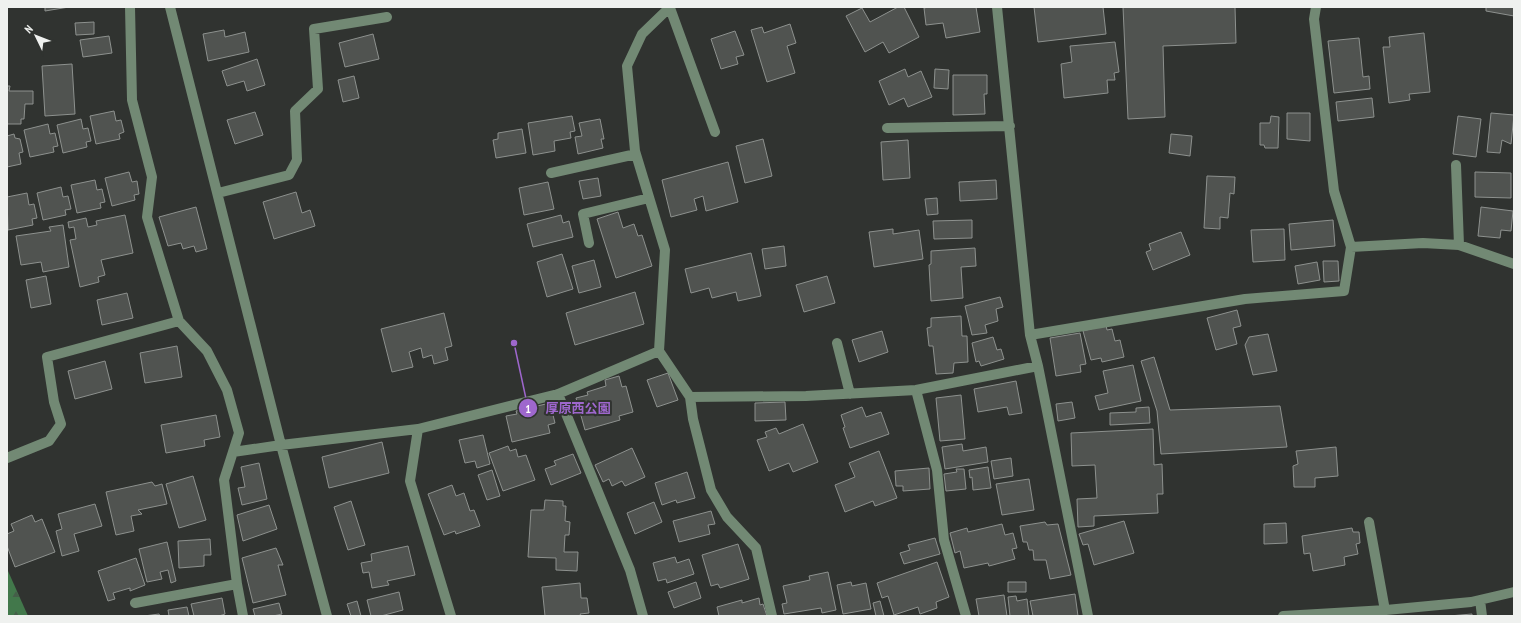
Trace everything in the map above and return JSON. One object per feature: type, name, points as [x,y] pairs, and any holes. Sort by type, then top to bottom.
[{"type":"street","points":[[130,7],[132,100],[152,177],[147,217],[179,322],[207,351],[227,390],[239,433],[224,480],[237,584],[243,616]]},
{"type":"street","points":[[170,7],[281,445],[327,616]]},
{"type":"street","points":[[715,132],[670,7],[642,34],[627,66],[636,154],[665,250],[659,351],[690,397],[693,419],[711,490],[727,517],[756,548],[772,616]]},
{"type":"street","points":[[997,7],[1030,335],[1038,366],[1088,616]]},
{"type":"street","points":[[1030,335],[1245,299],[1344,291],[1351,247],[1334,192],[1314,20],[1316,7]]},
{"type":"street","points":[[218,193],[288,175],[297,160],[294,111],[318,89],[314,29],[387,17]]},
{"type":"street","points":[[887,128],[1010,126]]},
{"type":"street","points":[[550,173],[636,154]]},
{"type":"street","points":[[1456,166],[1459,245]]},
{"type":"street","points":[[589,243],[584,214],[649,198]]},
{"type":"street","points":[[1351,247],[1423,243],[1459,245],[1514,264]]},
{"type":"street","points":[[7,458],[49,442],[61,424],[54,402],[47,357],[179,322]]},
{"type":"street","points":[[837,343],[850,394]]},
{"type":"street","points":[[233,452],[418,429],[558,394],[659,351]]},
{"type":"street","points":[[690,397],[806,396],[916,390],[1038,366]]},
{"type":"street","points":[[916,390],[937,470],[944,540],[966,616]]},
{"type":"street","points":[[558,394],[630,570],[643,616]]},
{"type":"street","points":[[418,429],[410,480],[452,616]]},
{"type":"street","points":[[1369,522],[1386,613]]},
{"type":"street","points":[[135,603],[237,584]]},
{"type":"street","points":[[1283,616],[1386,613],[1470,602],[1514,592]]},
{"type":"street","points":[[1480,600],[1482,616]]},
{"type":"green space","points":[[8,571],[28,616],[7,616]]},
{"type":"building","points":[[45,7],[69,7],[45,11]]},
{"type":"building","points":[[898,7],[904,7],[919,37],[889,53],[883,42],[865,52],[846,16],[862,8],[870,22]]},
{"type":"building","points":[[976,7],[980,32],[946,38],[943,23],[926,25],[924,8]]},
{"type":"building","points":[[1034,7],[1103,7],[1106,34],[1038,42]]},
{"type":"building","points":[[1123,7],[1235,7],[1236,43],[1163,46],[1165,117],[1128,119]]},
{"type":"building","points":[[1486,7],[1514,7],[1514,16],[1486,11]]},
{"type":"building","points":[[94,22],[94,34],[76,35],[75,23]]},
{"type":"building","points":[[790,24],[796,43],[787,46],[795,73],[767,82],[751,30],[762,27],[764,33]]},
{"type":"building","points":[[224,30],[225,37],[245,32],[249,52],[208,61],[203,34]]},
{"type":"building","points":[[735,31],[744,55],[736,57],[738,64],[721,69],[711,39]]},
{"type":"building","points":[[1424,33],[1430,92],[1409,94],[1410,100],[1389,103],[1383,47],[1390,47],[1389,37]]},
{"type":"building","points":[[373,34],[379,59],[345,67],[339,43]]},
{"type":"building","points":[[109,36],[112,53],[83,57],[80,40]]},
{"type":"building","points":[[1359,38],[1363,77],[1369,76],[1370,89],[1334,93],[1328,41]]},
{"type":"building","points":[[1115,42],[1119,72],[1114,73],[1115,80],[1107,80],[1108,93],[1064,98],[1061,64],[1072,62],[1070,46]]},
{"type":"building","points":[[257,59],[265,85],[247,91],[244,81],[227,86],[222,71]]},
{"type":"building","points":[[72,64],[75,114],[45,116],[42,66]]},
{"type":"building","points":[[905,69],[908,77],[921,71],[932,97],[908,107],[904,98],[889,105],[879,81]]},
{"type":"building","points":[[935,69],[949,70],[948,89],[934,88]]},
{"type":"building","points":[[953,75],[987,75],[987,94],[984,94],[985,114],[953,115]]},
{"type":"building","points":[[354,76],[359,98],[343,102],[338,80]]},
{"type":"building","points":[[7,86],[10,86],[9,91],[33,91],[33,104],[25,104],[24,119],[21,119],[21,124],[7,124]]},
{"type":"building","points":[[1372,98],[1374,117],[1338,121],[1336,102]]},
{"type":"building","points":[[114,111],[116,121],[121,120],[124,132],[119,134],[120,139],[96,144],[90,116]]},
{"type":"building","points":[[255,112],[263,135],[235,144],[227,120]]},
{"type":"building","points":[[1287,113],[1310,113],[1310,141],[1287,139]]},
{"type":"building","points":[[1491,113],[1514,115],[1511,144],[1502,140],[1500,153],[1487,152]]},
{"type":"building","points":[[572,116],[575,131],[570,132],[571,138],[554,141],[555,151],[533,155],[528,123]]},
{"type":"building","points":[[1271,116],[1279,117],[1278,148],[1265,148],[1264,145],[1260,145],[1260,123],[1270,123]]},
{"type":"building","points":[[1458,116],[1481,119],[1476,157],[1453,154]]},
{"type":"building","points":[[81,119],[83,129],[88,128],[91,141],[86,142],[87,147],[63,153],[57,125]]},
{"type":"building","points":[[600,119],[604,139],[601,139],[603,148],[578,154],[575,137],[582,136],[579,123]]},
{"type":"building","points":[[48,124],[50,134],[55,133],[58,146],[53,147],[54,152],[30,157],[24,130]]},
{"type":"building","points":[[522,129],[526,153],[496,158],[493,140],[498,139],[498,133]]},
{"type":"building","points":[[14,134],[15,138],[20,139],[23,152],[19,153],[21,164],[7,167],[7,136]]},
{"type":"building","points":[[1171,134],[1192,136],[1190,156],[1169,153]]},
{"type":"building","points":[[763,139],[772,176],[745,183],[736,146]]},
{"type":"building","points":[[908,140],[910,178],[883,180],[881,142]]},
{"type":"building","points":[[728,162],[738,202],[706,211],[703,196],[694,199],[697,210],[671,217],[662,180]]},
{"type":"building","points":[[129,172],[132,182],[137,181],[139,194],[134,195],[135,200],[112,206],[105,178]]},
{"type":"building","points":[[1475,172],[1511,173],[1511,198],[1475,197]]},
{"type":"building","points":[[1207,176],[1235,177],[1234,194],[1230,193],[1228,218],[1220,217],[1220,229],[1204,228]]},
{"type":"building","points":[[598,178],[601,196],[583,199],[579,181]]},
{"type":"building","points":[[95,180],[97,190],[102,189],[105,202],[100,203],[101,208],[77,213],[71,185]]},
{"type":"building","points":[[996,180],[997,199],[960,201],[959,182]]},
{"type":"building","points":[[548,182],[554,209],[524,215],[519,188]]},
{"type":"building","points":[[61,187],[63,197],[68,196],[71,209],[65,210],[66,215],[43,220],[37,193]]},
{"type":"building","points":[[296,192],[302,213],[310,210],[315,226],[274,239],[263,202]]},
{"type":"building","points":[[27,193],[29,205],[34,204],[37,218],[32,219],[33,225],[8,230],[7,197]]},
{"type":"building","points":[[937,198],[938,214],[927,215],[925,199]]},
{"type":"building","points":[[196,207],[207,249],[196,252],[194,246],[183,249],[181,243],[168,246],[159,217]]},
{"type":"building","points":[[1481,207],[1513,211],[1511,231],[1501,230],[1500,238],[1478,236]]},
{"type":"building","points":[[618,212],[623,228],[634,224],[638,236],[642,235],[652,266],[616,278],[597,219]]},
{"type":"building","points":[[125,215],[133,253],[101,260],[105,275],[98,277],[99,282],[80,287],[70,240],[76,239],[74,227],[69,228],[68,222],[86,218],[88,227],[97,225],[96,221]]},
{"type":"building","points":[[561,215],[563,223],[569,221],[573,237],[533,247],[527,224]]},
{"type":"building","points":[[972,220],[972,238],[934,239],[933,221]]},
{"type":"building","points":[[1333,220],[1335,246],[1291,250],[1289,224]]},
{"type":"building","points":[[63,225],[69,267],[43,272],[41,262],[21,265],[16,236],[51,231],[49,227]]},
{"type":"building","points":[[893,229],[893,234],[919,230],[923,259],[874,267],[869,232]]},
{"type":"building","points":[[1284,229],[1285,260],[1253,262],[1251,230]]},
{"type":"building","points":[[1181,232],[1190,255],[1153,270],[1146,252],[1151,250],[1149,244]]},
{"type":"building","points":[[784,246],[786,266],[765,269],[762,249]]},
{"type":"building","points":[[975,248],[976,266],[961,267],[963,298],[931,301],[929,265],[931,264],[931,251]]},
{"type":"building","points":[[751,253],[761,296],[738,301],[736,292],[712,298],[709,288],[691,293],[685,269]]},
{"type":"building","points":[[562,254],[573,289],[547,297],[537,262]]},
{"type":"building","points":[[594,260],[601,287],[579,293],[572,266]]},
{"type":"building","points":[[1323,261],[1338,261],[1339,281],[1324,282]]},
{"type":"building","points":[[1317,262],[1320,280],[1298,284],[1295,266]]},
{"type":"building","points":[[46,276],[51,304],[31,308],[26,280]]},
{"type":"building","points":[[827,276],[835,303],[804,312],[796,285]]},
{"type":"building","points":[[635,292],[644,324],[575,345],[566,313]]},
{"type":"building","points":[[127,293],[133,318],[102,325],[97,300]]},
{"type":"building","points":[[1000,297],[1003,307],[996,309],[998,321],[985,325],[987,333],[972,335],[965,306]]},
{"type":"building","points":[[1237,310],[1241,326],[1233,328],[1237,344],[1216,350],[1207,318]]},
{"type":"building","points":[[444,313],[452,346],[445,348],[448,360],[434,364],[432,355],[423,358],[421,348],[409,352],[413,367],[392,372],[381,329]]},
{"type":"building","points":[[961,316],[962,336],[967,336],[968,362],[954,363],[953,373],[936,374],[933,346],[929,346],[927,328],[931,327],[931,318]]},
{"type":"building","points":[[1106,325],[1107,330],[1112,329],[1115,341],[1120,340],[1124,357],[1102,362],[1101,358],[1091,360],[1083,331]]},
{"type":"building","points":[[882,331],[888,352],[859,362],[852,340]]},
{"type":"building","points":[[1080,333],[1086,364],[1080,365],[1081,372],[1056,376],[1050,338]]},
{"type":"building","points":[[1268,334],[1277,371],[1253,375],[1245,345],[1249,337]]},
{"type":"building","points":[[993,337],[997,350],[1001,349],[1004,359],[981,366],[979,361],[976,362],[972,343]]},
{"type":"building","points":[[177,346],[182,377],[145,383],[140,353]]},
{"type":"building","points":[[1154,357],[1170,410],[1280,406],[1287,447],[1161,454],[1157,411],[1141,361]]},
{"type":"building","points":[[105,361],[112,389],[75,399],[68,371]]},
{"type":"building","points":[[1133,365],[1141,401],[1099,410],[1095,396],[1108,393],[1103,371]]},
{"type":"building","points":[[668,373],[678,400],[657,407],[647,380]]},
{"type":"building","points":[[619,376],[622,387],[626,386],[633,412],[619,416],[620,420],[585,430],[576,398],[588,395],[587,392],[606,386],[605,380]]},
{"type":"building","points":[[1016,381],[1022,413],[1009,415],[1007,407],[978,412],[974,389]]},
{"type":"building","points":[[961,395],[965,439],[940,441],[936,398]]},
{"type":"building","points":[[785,402],[786,420],[755,421],[755,403]]},
{"type":"building","points":[[1072,402],[1075,418],[1058,421],[1056,404]]},
{"type":"building","points":[[550,403],[555,423],[548,425],[550,433],[512,442],[506,416],[517,414],[516,411]]},
{"type":"building","points":[[862,407],[866,417],[881,412],[889,434],[850,448],[843,428],[845,427],[841,415]]},
{"type":"building","points":[[1149,407],[1150,423],[1110,425],[1110,413],[1136,412],[1136,408]]},
{"type":"building","points":[[216,415],[220,437],[204,440],[205,446],[166,453],[161,425]]},
{"type":"building","points":[[803,424],[818,462],[793,472],[789,463],[769,471],[757,440],[767,437],[765,432],[776,428],[779,434]]},
{"type":"building","points":[[1153,429],[1154,465],[1162,464],[1163,494],[1157,494],[1158,513],[1094,516],[1094,526],[1078,527],[1077,499],[1097,498],[1095,465],[1072,466],[1071,433]]},
{"type":"building","points":[[483,435],[490,464],[477,468],[475,461],[465,463],[459,440]]},
{"type":"building","points":[[382,442],[389,473],[329,488],[322,457]]},
{"type":"building","points":[[962,444],[963,451],[986,447],[988,462],[945,469],[942,447]]},
{"type":"building","points":[[508,446],[510,451],[516,449],[518,457],[526,455],[535,480],[503,491],[489,453]]},
{"type":"building","points":[[1336,447],[1338,476],[1315,478],[1315,487],[1294,487],[1293,466],[1298,464],[1296,451]]},
{"type":"building","points":[[632,448],[645,477],[625,486],[622,481],[612,486],[609,479],[603,482],[595,465]]},
{"type":"building","points":[[879,451],[897,498],[875,506],[873,501],[845,512],[835,485],[855,477],[849,463]]},
{"type":"building","points":[[573,454],[581,473],[551,485],[545,469],[556,465],[554,461]]},
{"type":"building","points":[[1011,458],[1013,476],[994,479],[991,461]]},
{"type":"building","points":[[259,463],[267,499],[242,505],[238,488],[245,487],[241,467]]},
{"type":"building","points":[[988,467],[991,488],[973,490],[972,477],[970,478],[969,470]]},
{"type":"building","points":[[929,468],[930,489],[903,491],[903,486],[896,486],[895,471]]},
{"type":"building","points":[[956,469],[964,469],[966,489],[946,491],[944,474],[957,472]]},
{"type":"building","points":[[492,470],[500,496],[487,500],[478,475]]},
{"type":"building","points":[[687,472],[695,498],[677,503],[676,500],[662,505],[655,483]]},
{"type":"building","points":[[193,476],[206,520],[179,528],[166,484]]},
{"type":"building","points":[[1029,479],[1034,510],[1002,515],[996,484]]},
{"type":"building","points":[[152,482],[155,486],[162,484],[167,504],[138,510],[142,514],[131,516],[134,531],[116,535],[106,492]]},
{"type":"building","points":[[452,485],[456,496],[464,493],[470,511],[474,510],[480,526],[456,534],[455,531],[444,535],[428,494]]},
{"type":"building","points":[[545,500],[563,501],[563,506],[566,506],[565,521],[570,522],[569,535],[565,535],[564,552],[578,552],[577,571],[556,570],[556,558],[528,557],[531,510],[544,510]]},
{"type":"building","points":[[351,501],[365,545],[348,550],[334,507]]},
{"type":"building","points":[[654,502],[662,522],[635,534],[627,513]]},
{"type":"building","points":[[95,504],[102,526],[74,534],[79,551],[62,556],[56,531],[62,529],[58,514]]},
{"type":"building","points":[[269,505],[277,529],[243,541],[237,515]]},
{"type":"building","points":[[711,511],[715,524],[708,525],[710,534],[679,542],[673,521]]},
{"type":"building","points":[[32,515],[35,522],[42,519],[55,552],[15,567],[7,546],[7,534],[14,531],[11,524]]},
{"type":"building","points":[[1124,521],[1134,553],[1094,565],[1088,544],[1083,545],[1079,534]]},
{"type":"building","points":[[1045,522],[1047,525],[1058,524],[1071,575],[1050,579],[1046,560],[1034,560],[1033,550],[1029,550],[1027,542],[1023,542],[1020,526]]},
{"type":"building","points":[[1286,523],[1287,543],[1264,544],[1264,524]]},
{"type":"building","points":[[1002,524],[1005,535],[1013,533],[1017,548],[1012,549],[1015,559],[989,566],[988,563],[964,568],[960,551],[955,553],[950,533],[967,528],[968,532]]},
{"type":"building","points":[[1352,528],[1353,532],[1359,532],[1360,543],[1356,544],[1358,554],[1344,557],[1345,565],[1313,571],[1310,553],[1304,554],[1302,536]]},
{"type":"building","points":[[935,538],[940,554],[904,564],[900,553],[910,550],[908,545]]},
{"type":"building","points":[[210,539],[211,555],[204,555],[204,566],[179,568],[178,541]]},
{"type":"building","points":[[167,542],[176,581],[171,583],[168,570],[160,572],[162,579],[147,582],[139,549]]},
{"type":"building","points":[[738,544],[749,579],[720,588],[718,584],[711,586],[702,555]]},
{"type":"building","points":[[408,546],[415,575],[387,581],[389,585],[372,588],[369,572],[363,573],[361,563],[372,561],[371,554]]},
{"type":"building","points":[[276,548],[283,565],[278,565],[286,595],[253,603],[242,558]]},
{"type":"building","points":[[675,557],[677,563],[689,559],[694,574],[667,583],[666,579],[658,581],[653,563]]},
{"type":"building","points":[[136,558],[145,585],[130,591],[130,588],[113,593],[115,599],[108,601],[98,571]]},
{"type":"building","points":[[937,562],[949,597],[936,602],[937,608],[920,614],[918,607],[894,615],[888,596],[882,598],[877,583]]},
{"type":"building","points":[[828,572],[836,610],[822,613],[821,608],[784,614],[782,604],[787,603],[783,586],[810,580],[809,576]]},
{"type":"building","points":[[696,582],[701,598],[674,608],[668,592]]},
{"type":"building","points":[[851,582],[852,586],[866,583],[871,609],[843,614],[837,585]]},
{"type":"building","points":[[1008,582],[1026,582],[1026,592],[1008,592]]},
{"type":"building","points":[[580,583],[581,598],[587,598],[589,613],[580,614],[581,616],[545,616],[542,587]]},
{"type":"building","points":[[399,592],[403,610],[381,616],[371,616],[367,600]]},
{"type":"building","points":[[1075,594],[1078,616],[1033,616],[1030,601]]},
{"type":"building","points":[[1004,595],[1007,616],[979,616],[976,599]]},
{"type":"building","points":[[1016,596],[1017,601],[1027,599],[1029,616],[1010,616],[1008,597]]},
{"type":"building","points":[[222,598],[225,614],[219,616],[194,616],[191,604]]},
{"type":"building","points":[[759,598],[760,605],[763,604],[767,616],[719,616],[717,607],[742,600],[742,603]]},
{"type":"building","points":[[357,601],[361,616],[351,616],[347,604]]},
{"type":"building","points":[[880,601],[884,616],[876,616],[873,603]]},
{"type":"building","points":[[279,603],[282,614],[273,616],[255,616],[253,609]]},
{"type":"building","points":[[187,607],[189,616],[169,616],[168,610]]},
{"type":"building","points":[[159,614],[160,616],[144,616]]},
{"type":"building","points":[[1472,614],[1472,616],[1449,616]]},
{"type":"place","name":"厚原西公園","points":[[514,343]]}]
